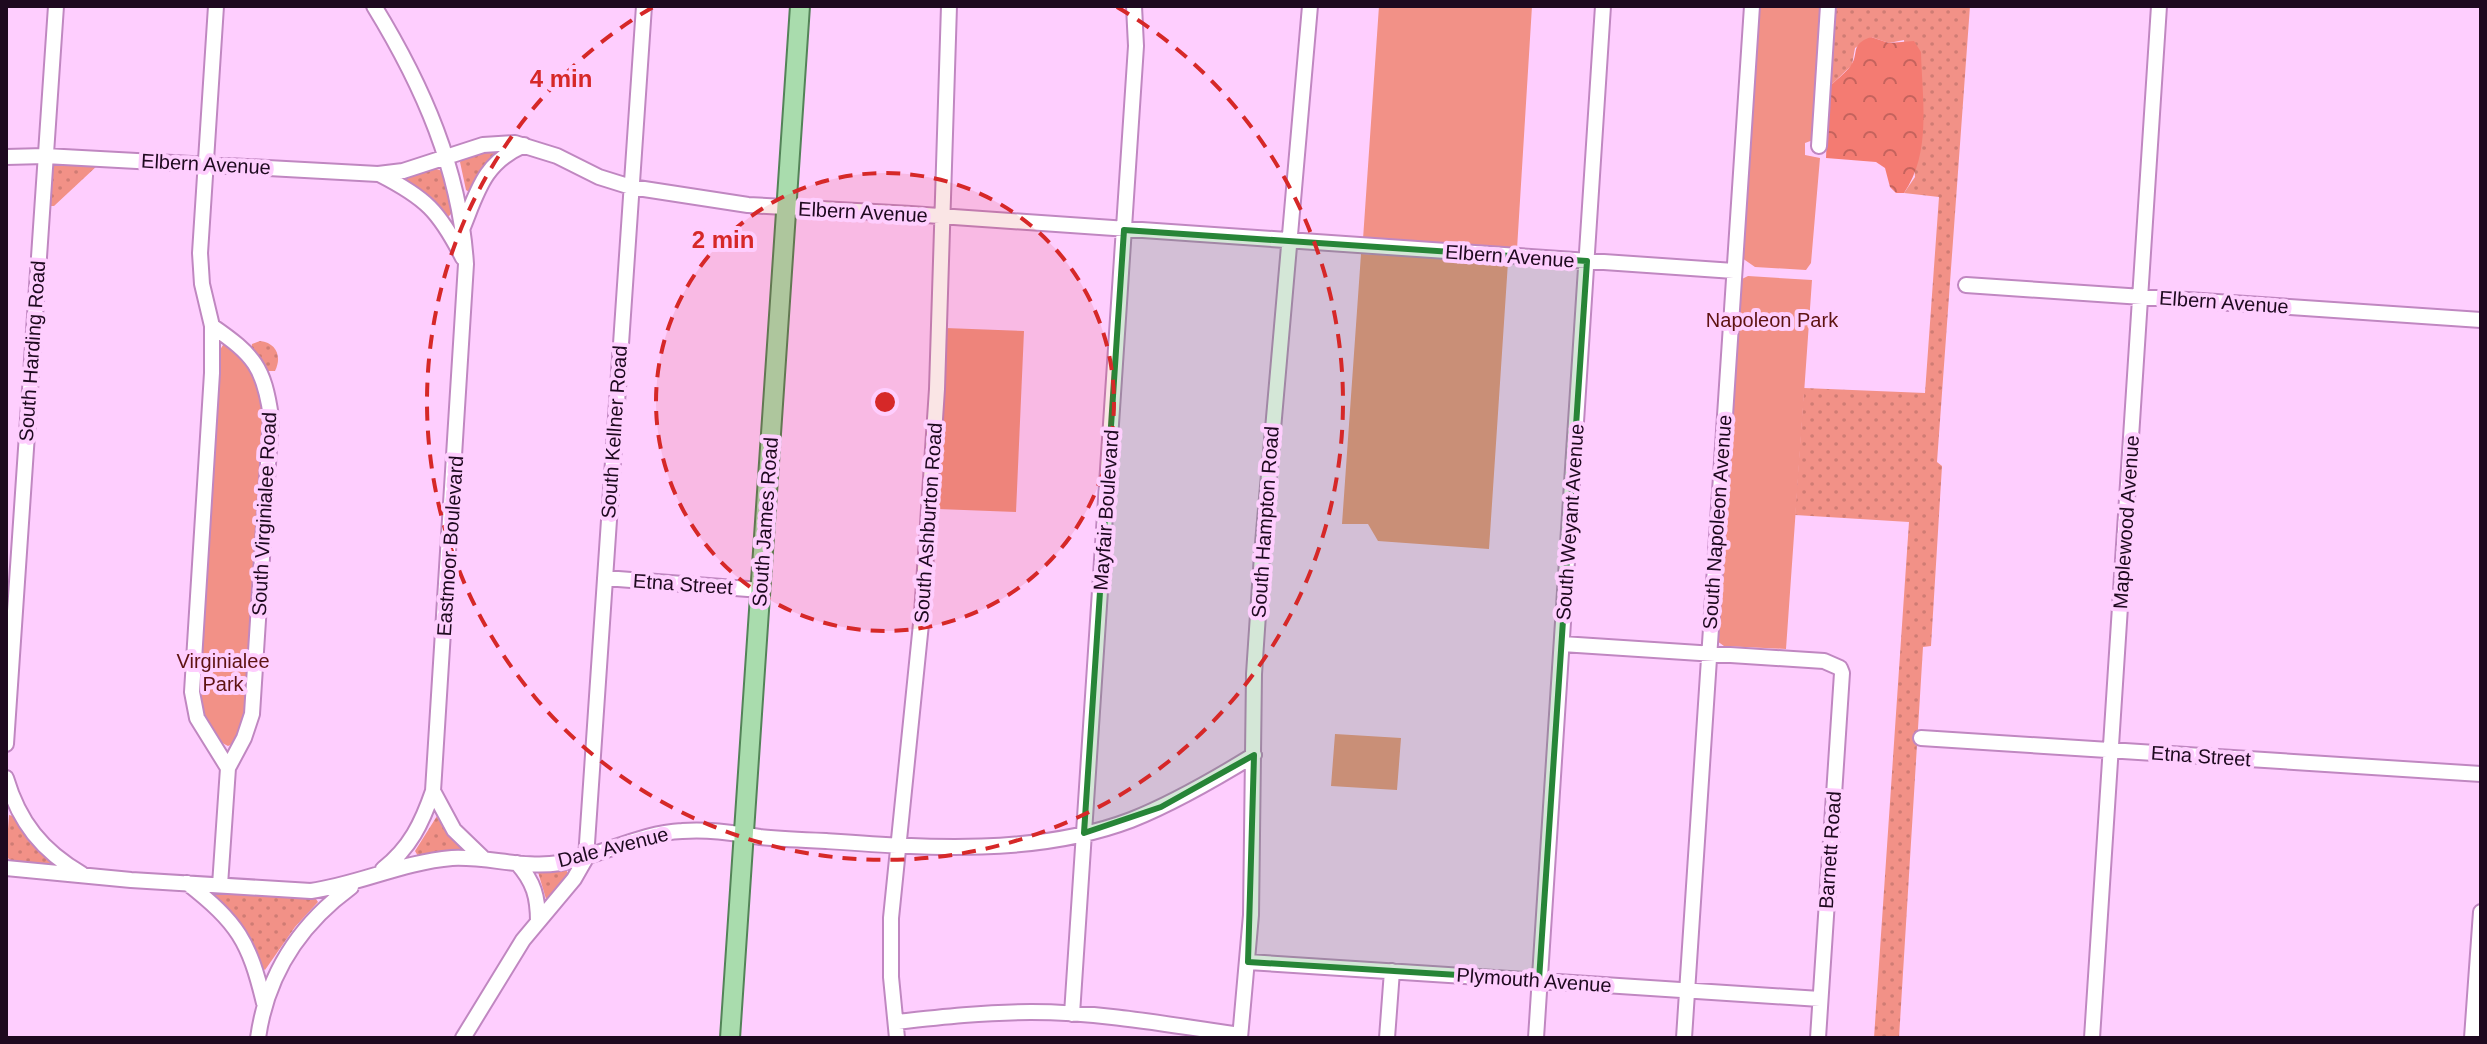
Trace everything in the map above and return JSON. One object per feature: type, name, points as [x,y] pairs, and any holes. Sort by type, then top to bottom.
[{"type":"main road","name":"South James Road","points":[[730,1038],[800,6]]},
{"type":"street","name":"South Harding Road","points":[[6,744],[13,533],[56,6]]},
{"type":"street","points":[[216,6],[201,274],[212,326],[212,373],[192,692],[197,718],[228,768]]},
{"type":"street","name":"Eastmoor Boulevard","points":[[258,1038],[264,1004],[276,972],[293,943],[333,900],[395,860],[413,838],[433,791],[466,264],[463,228],[447,157],[402,54],[374,6]]},
{"type":"street","name":"South Kellner Road","points":[[586,858],[644,6]]},
{"type":"street","name":"South Ashburton Road","points":[[897,1038],[890,953],[891,918],[922,614],[937,389],[949,6]]},
{"type":"street","name":"Mayfair Boulevard","points":[[1072,1014],[1136,46],[1134,6]]},
{"type":"street","name":"South Hampton Road","points":[[1240,1037],[1248,962],[1254,674],[1265,509],[1310,6]]},
{"type":"street","name":"South Weyant Avenue","points":[[1536,1038],[1603,6]]},
{"type":"street","name":"South Napoleon Avenue","points":[[1684,1038],[1752,6]]},
{"type":"street","points":[[1819,146],[1828,6]]},
{"type":"street","name":"Maplewood Avenue","points":[[2092,1038],[2159,6]]},
{"type":"street","name":"Elbern Avenue","points":[[6,157],[206,163],[378,174],[403,171],[494,143],[524,145],[631,187],[708,201],[1734,271]]},
{"type":"street","points":[[463,228],[479,187],[491,168],[504,154],[524,145]]},
{"type":"street","points":[[378,174],[423,200],[447,228],[466,264]]},
{"type":"street","name":"Elbern Avenue","points":[[1966,285],[2481,320]]},
{"type":"street","name":"South Virginialee Road","points":[[212,326],[238,343],[254,363],[266,385],[271,417],[252,714],[244,738],[228,768],[220,885]]},
{"type":"street","name":"Etna Street","points":[[605,578],[761,590]]},
{"type":"street","points":[[1562,644],[1709,653]]},
{"type":"street","name":"Barnett Road","points":[[1709,653],[1824,661],[1836,664],[1842,673],[1818,1038]]},
{"type":"street","name":"Etna Street","points":[[1921,738],[2481,774]]},
{"type":"street","name":"Dale Avenue","points":[[6,868],[311,891],[448,858],[554,864],[586,858],[655,834],[702,830],[806,840],[994,846],[1084,833],[1129,821],[1161,807],[1254,755]]},
{"type":"street","points":[[6,778],[18,813],[39,842],[59,861],[85,876]]},
{"type":"street","points":[[433,791],[454,830],[483,858]]},
{"type":"street","points":[[463,1038],[498,977],[574,879],[586,858]]},
{"type":"street","points":[[517,863],[535,887],[538,922]]},
{"type":"street","points":[[187,883],[226,916],[243,938],[255,966],[264,1004]]},
{"type":"street","points":[[2472,1038],[2481,912]]},
{"type":"street","name":"Plymouth Avenue","points":[[1248,962],[1820,999]]},
{"type":"street","points":[[1387,1038],[1392,971]]},
{"type":"street","points":[[896,1022],[981,1013],[1033,1012],[1129,1018],[1240,1037]]},
{"type":"highlighted area","points":[[1124,230],[1587,261],[1539,980],[1248,962],[1254,755],[1161,807],[1084,833]]},
{"type":"green space","points":[[1379,6],[1532,6],[1517,249],[1363,239]]},
{"type":"green space","name":"Napoleon Park","points":[[1756,6],[1824,6],[1813,140],[1805,143],[1805,155],[1820,158],[1811,263],[1806,270],[1755,267],[1742,258]]},
{"type":"green space","points":[[1835,6],[1970,6],[1937,462],[1942,466],[1931,646],[1923,647],[1899,1038],[1874,1038],[1909,522],[1795,515],[1804,388],[1925,393],[1939,197],[1904,193],[1915,177],[1904,40],[1889,43],[1871,37],[1855,48],[1852,65],[1829,87]]},
{"type":"green space","points":[[1871,37],[1889,43],[1914,41],[1921,52],[1922,143],[1919,161],[1904,193],[1896,193],[1890,187],[1885,168],[1876,162],[1826,158],[1829,87],[1849,68],[1860,43]]},
{"type":"green space","points":[[492,149],[495,156],[472,192],[469,192],[460,162]]},
{"type":"green space","points":[[58,161],[98,165],[51,206],[52,167]]},
{"type":"green space","points":[[434,168],[442,171],[452,213],[448,217],[405,179],[407,175]]},
{"type":"green space","points":[[1361,254],[1508,262],[1489,549],[1378,541],[1368,524],[1342,524]]},
{"type":"green space","name":"Napoleon Park","points":[[1748,276],[1812,280],[1786,649],[1724,646],[1717,641],[1740,280]]},
{"type":"green space","points":[[945,328],[1024,331],[1016,512],[938,509]]},
{"type":"green space","points":[[266,342],[276,352],[278,361],[275,371],[266,371],[251,350],[252,344]]},
{"type":"green space","name":"Virginialee Park","points":[[226,344],[254,371],[266,408],[247,710],[235,743],[228,746],[212,733],[198,700],[218,353]]},
{"type":"green space","points":[[1335,734],[1401,738],[1397,790],[1331,786]]},
{"type":"green space","points":[[9,815],[52,863],[50,867],[14,862],[6,857]]},
{"type":"green space","points":[[437,816],[462,849],[418,856],[415,851]]},
{"type":"green space","points":[[565,868],[569,875],[546,899],[538,872]]},
{"type":"green space","points":[[213,892],[314,896],[318,902],[295,927],[265,970],[246,933],[212,896]]}]
